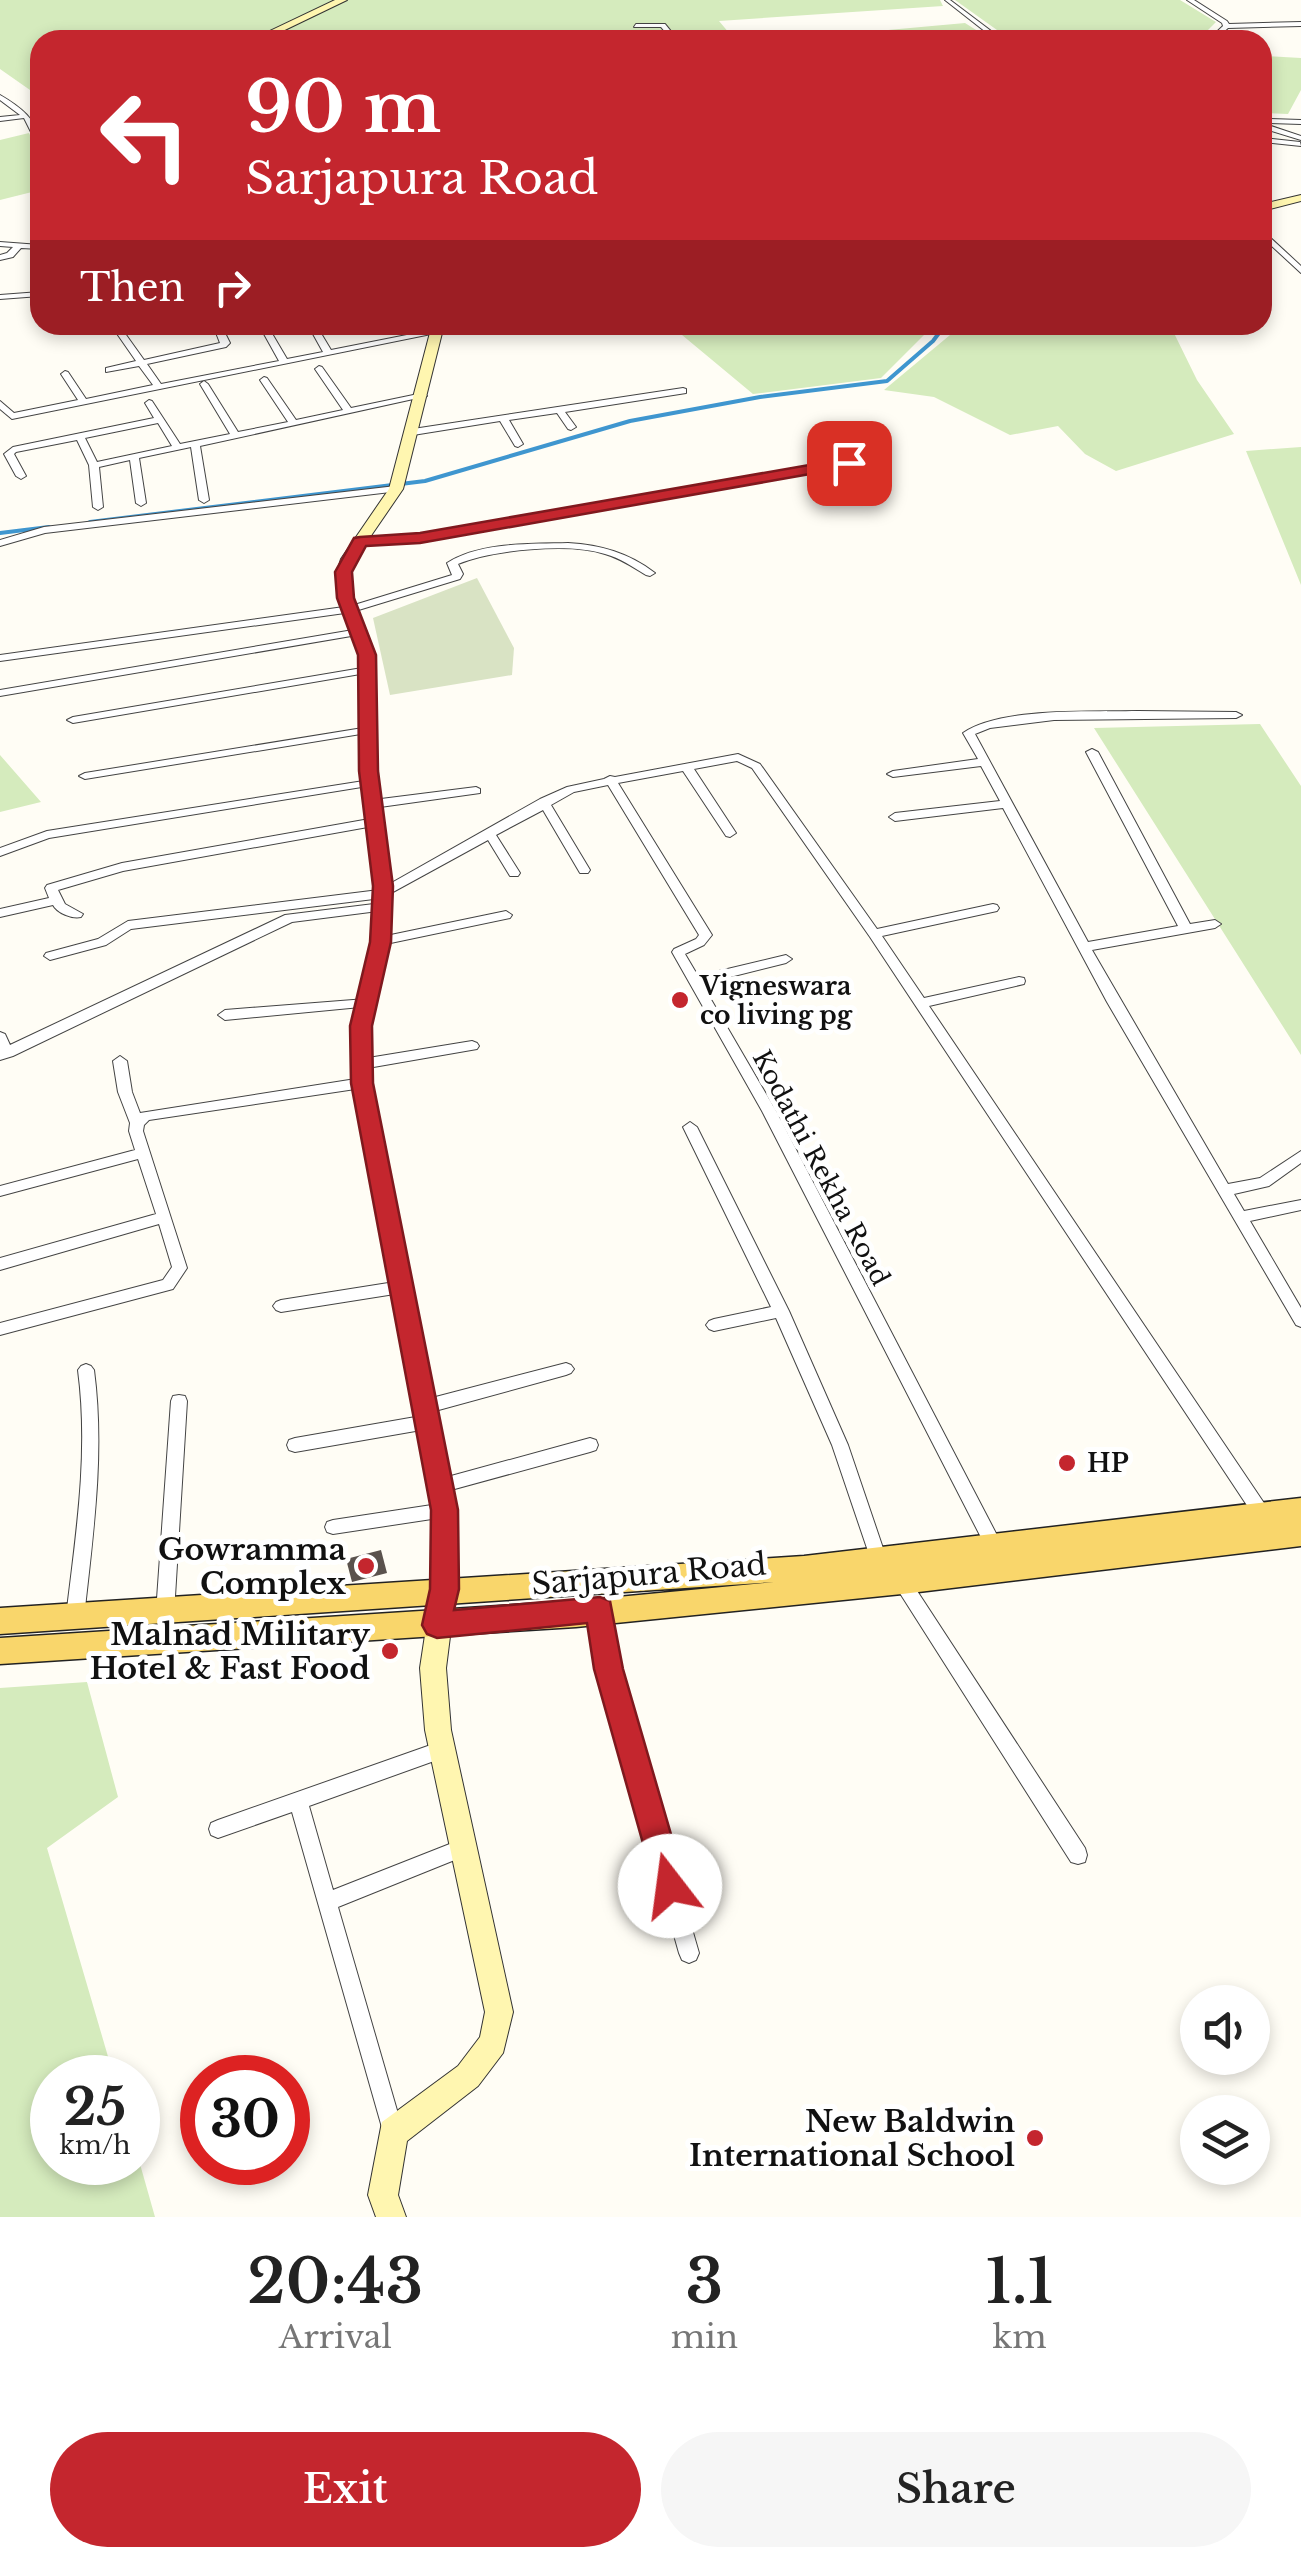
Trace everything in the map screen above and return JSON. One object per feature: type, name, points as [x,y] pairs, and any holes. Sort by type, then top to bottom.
[{"type":"main road","name":"Sarjapura Road","points":[[0,1621],[804,1568],[1301,1510]]},
{"type":"main road","name":"Sarjapura Road","points":[[0,1651],[437,1625],[902,1582],[1301,1534]]},
{"type":"street","points":[[278,30],[342,0]]},
{"type":"street","points":[[1190,0],[1218,16],[1226,26]]},
{"type":"street","points":[[947,1],[986,30]]},
{"type":"street","points":[[1221,30],[1226,26],[1301,24]]},
{"type":"street","points":[[636,26],[663,25],[667,30]]},
{"type":"street","points":[[0,97],[30,123]]},
{"type":"street","points":[[0,119],[26,116]]},
{"type":"street","points":[[1272,123],[1301,122]]},
{"type":"street","points":[[1272,126],[1301,141]]},
{"type":"street","points":[[1272,140],[1301,141]]},
{"type":"street","points":[[1272,205],[1301,198]]},
{"type":"street","points":[[1272,241],[1301,270]]},
{"type":"street","points":[[0,244],[30,246]]},
{"type":"street","points":[[0,258],[10,255],[19,245]]},
{"type":"street","points":[[0,298],[30,295]]},
{"type":"street","points":[[122,335],[158,386]]},
{"type":"street","points":[[109,370],[223,345],[226,343],[222,335]]},
{"type":"street","points":[[268,335],[284,362]]},
{"type":"street","points":[[318,335],[328,353]]},
{"type":"street","points":[[0,404],[12,416],[410,335]]},
{"type":"street","points":[[393,2133],[468,2076],[492,2043],[499,2012],[442,1750],[433,1668],[444,1589],[444,1510],[362,1073],[361,1026],[381,942],[382,900],[370,783],[368,670],[346,598],[344,572],[396,489],[436,335]]},
{"type":"street","points":[[320,368],[348,410]]},
{"type":"street","points":[[66,374],[83,401]]},
{"type":"street","points":[[264,380],[293,422]]},
{"type":"street","points":[[204,384],[235,434]]},
{"type":"street","points":[[413,432],[683,390]]},
{"type":"street","points":[[94,464],[422,396]]},
{"type":"street","points":[[149,403],[178,446]]},
{"type":"street","points":[[559,410],[572,427]]},
{"type":"street","points":[[504,418],[518,444]]},
{"type":"street","points":[[22,476],[10,452],[160,420]]},
{"type":"street","points":[[360,542],[420,538],[849,463],[833,429]]},
{"type":"street","points":[[80,436],[94,464],[98,507]]},
{"type":"street","points":[[194,443],[204,500]]},
{"type":"street","points":[[134,456],[141,503]]},
{"type":"street","points":[[0,543],[44,530],[396,489]]},
{"type":"street","points":[[0,553],[44,530]]},
{"type":"street","points":[[0,658],[352,610],[445,582],[458,574],[452,563],[476,555],[579,546],[610,552],[650,573]]},
{"type":"street","points":[[0,693],[359,632]]},
{"type":"street","points":[[73,720],[368,670]]},
{"type":"street","points":[[1236,715],[1080,716],[994,722],[969,732],[1084,947],[1301,1321]]},
{"type":"street","points":[[85,776],[369,730]]},
{"type":"street","points":[[1092,752],[1186,930]]},
{"type":"street","points":[[0,1037],[4,1054],[289,918],[382,900],[489,833],[572,789],[738,757],[756,766],[874,934],[1262,1514]]},
{"type":"street","points":[[893,774],[984,762]]},
{"type":"street","points":[[686,766],[730,833]]},
{"type":"street","name":"Kodathi Rekha Road","points":[[610,779],[706,935],[678,952],[769,1111],[994,1546]]},
{"type":"street","points":[[0,852],[48,835],[370,783]]},
{"type":"street","points":[[77,914],[60,907],[51,888],[122,867],[476,791]]},
{"type":"street","points":[[544,802],[584,870]]},
{"type":"street","points":[[895,816],[1006,804]]},
{"type":"street","points":[[489,833],[514,873]]},
{"type":"street","points":[[0,914],[56,900]]},
{"type":"street","points":[[50,956],[102,942],[128,925],[382,900]]},
{"type":"street","points":[[874,934],[993,908]]},
{"type":"street","points":[[381,942],[506,915]]},
{"type":"street","points":[[1084,947],[1215,924]]},
{"type":"street","points":[[695,981],[786,959]]},
{"type":"street","points":[[918,1004],[1019,981]]},
{"type":"street","points":[[225,1014],[366,1003]]},
{"type":"street","points":[[138,1122],[145,1116],[362,1073],[472,1046]]},
{"type":"street","points":[[0,1329],[168,1285],[180,1268],[143,1153],[120,1061]]},
{"type":"street","points":[[690,1127],[781,1310],[840,1445],[879,1560]]},
{"type":"street","points":[[0,1191],[143,1153]]},
{"type":"street","points":[[1226,1190],[1264,1182],[1301,1156]]},
{"type":"street","points":[[1241,1216],[1301,1205]]},
{"type":"street","points":[[0,1264],[162,1218]]},
{"type":"street","points":[[281,1306],[402,1287]]},
{"type":"street","points":[[714,1326],[781,1310]]},
{"type":"street","points":[[295,1445],[426,1415],[566,1369]]},
{"type":"street","points":[[75,1617],[94,1445],[86,1370]]},
{"type":"street","points":[[165,1613],[179,1400]]},
{"type":"street","points":[[440,1486],[590,1445]]},
{"type":"street","points":[[333,1527],[444,1510]]},
{"type":"street","points":[[902,1582],[1078,1855]]},
{"type":"street","points":[[600,1610],[608,1669],[688,1952]]},
{"type":"street","points":[[218,1828],[442,1750]]},
{"type":"street","points":[[298,1800],[393,2133],[382,2196],[391,2217]]},
{"type":"street","points":[[327,1902],[465,1847]]},
{"type":"green space","points":[[0,0],[940,0],[943,6],[719,21],[727,30],[30,30],[30,90],[0,69]]},
{"type":"green space","points":[[955,0],[1180,0],[1216,22],[1208,30],[997,30]]},
{"type":"green space","points":[[965,23],[976,30],[888,30]]},
{"type":"green space","points":[[1272,56],[1301,58],[1301,90],[1288,114],[1272,113]]},
{"type":"green space","points":[[29,133],[30,192],[0,200],[0,140]]},
{"type":"green space","points":[[682,335],[924,335],[881,378],[753,394]]},
{"type":"green space","points":[[950,335],[1175,335],[1197,380],[1234,434],[1116,471],[1085,454],[1058,426],[1010,435],[934,397],[884,390]]},
{"type":"green space","points":[[1301,447],[1301,585],[1246,451]]},
{"type":"green space","points":[[477,578],[514,648],[512,675],[390,695],[373,618]]},
{"type":"green space","points":[[1260,724],[1301,786],[1301,1055],[1094,728]]},
{"type":"green space","points":[[0,755],[41,802],[0,812]]},
{"type":"green space","points":[[87,1682],[118,1797],[47,1848],[108,2055],[30,2055],[30,2185],[146,2185],[155,2217],[0,2217],[0,1688]]},
{"type":"building","name":"Gowramma Complex","points":[[381,1550],[387,1573],[352,1582],[346,1559]]},
{"type":"waterway","points":[[90,522],[425,481],[630,421],[760,397],[887,381],[938,335]]},
{"type":"waterway","points":[[0,533],[49,527]]},
{"type":"place","name":"Vigneswara co living pg","points":[[680,1000]]},
{"type":"place","name":"HP","points":[[1067,1463]]},
{"type":"place","name":"Gowramma Complex","points":[[366,1566]]},
{"type":"place","name":"Malnad Military Hotel & Fast Food","points":[[390,1651]]},
{"type":"place","name":"New Baldwin International School","points":[[1035,2138]]},
{"type":"route","points":[[670,1886],[608,1669],[600,1610],[437,1625],[444,1589],[444,1510],[362,1083],[361,1026],[381,942],[383,886],[368,771],[367,655],[346,598],[344,572],[360,542],[420,538],[849,463]]}]
